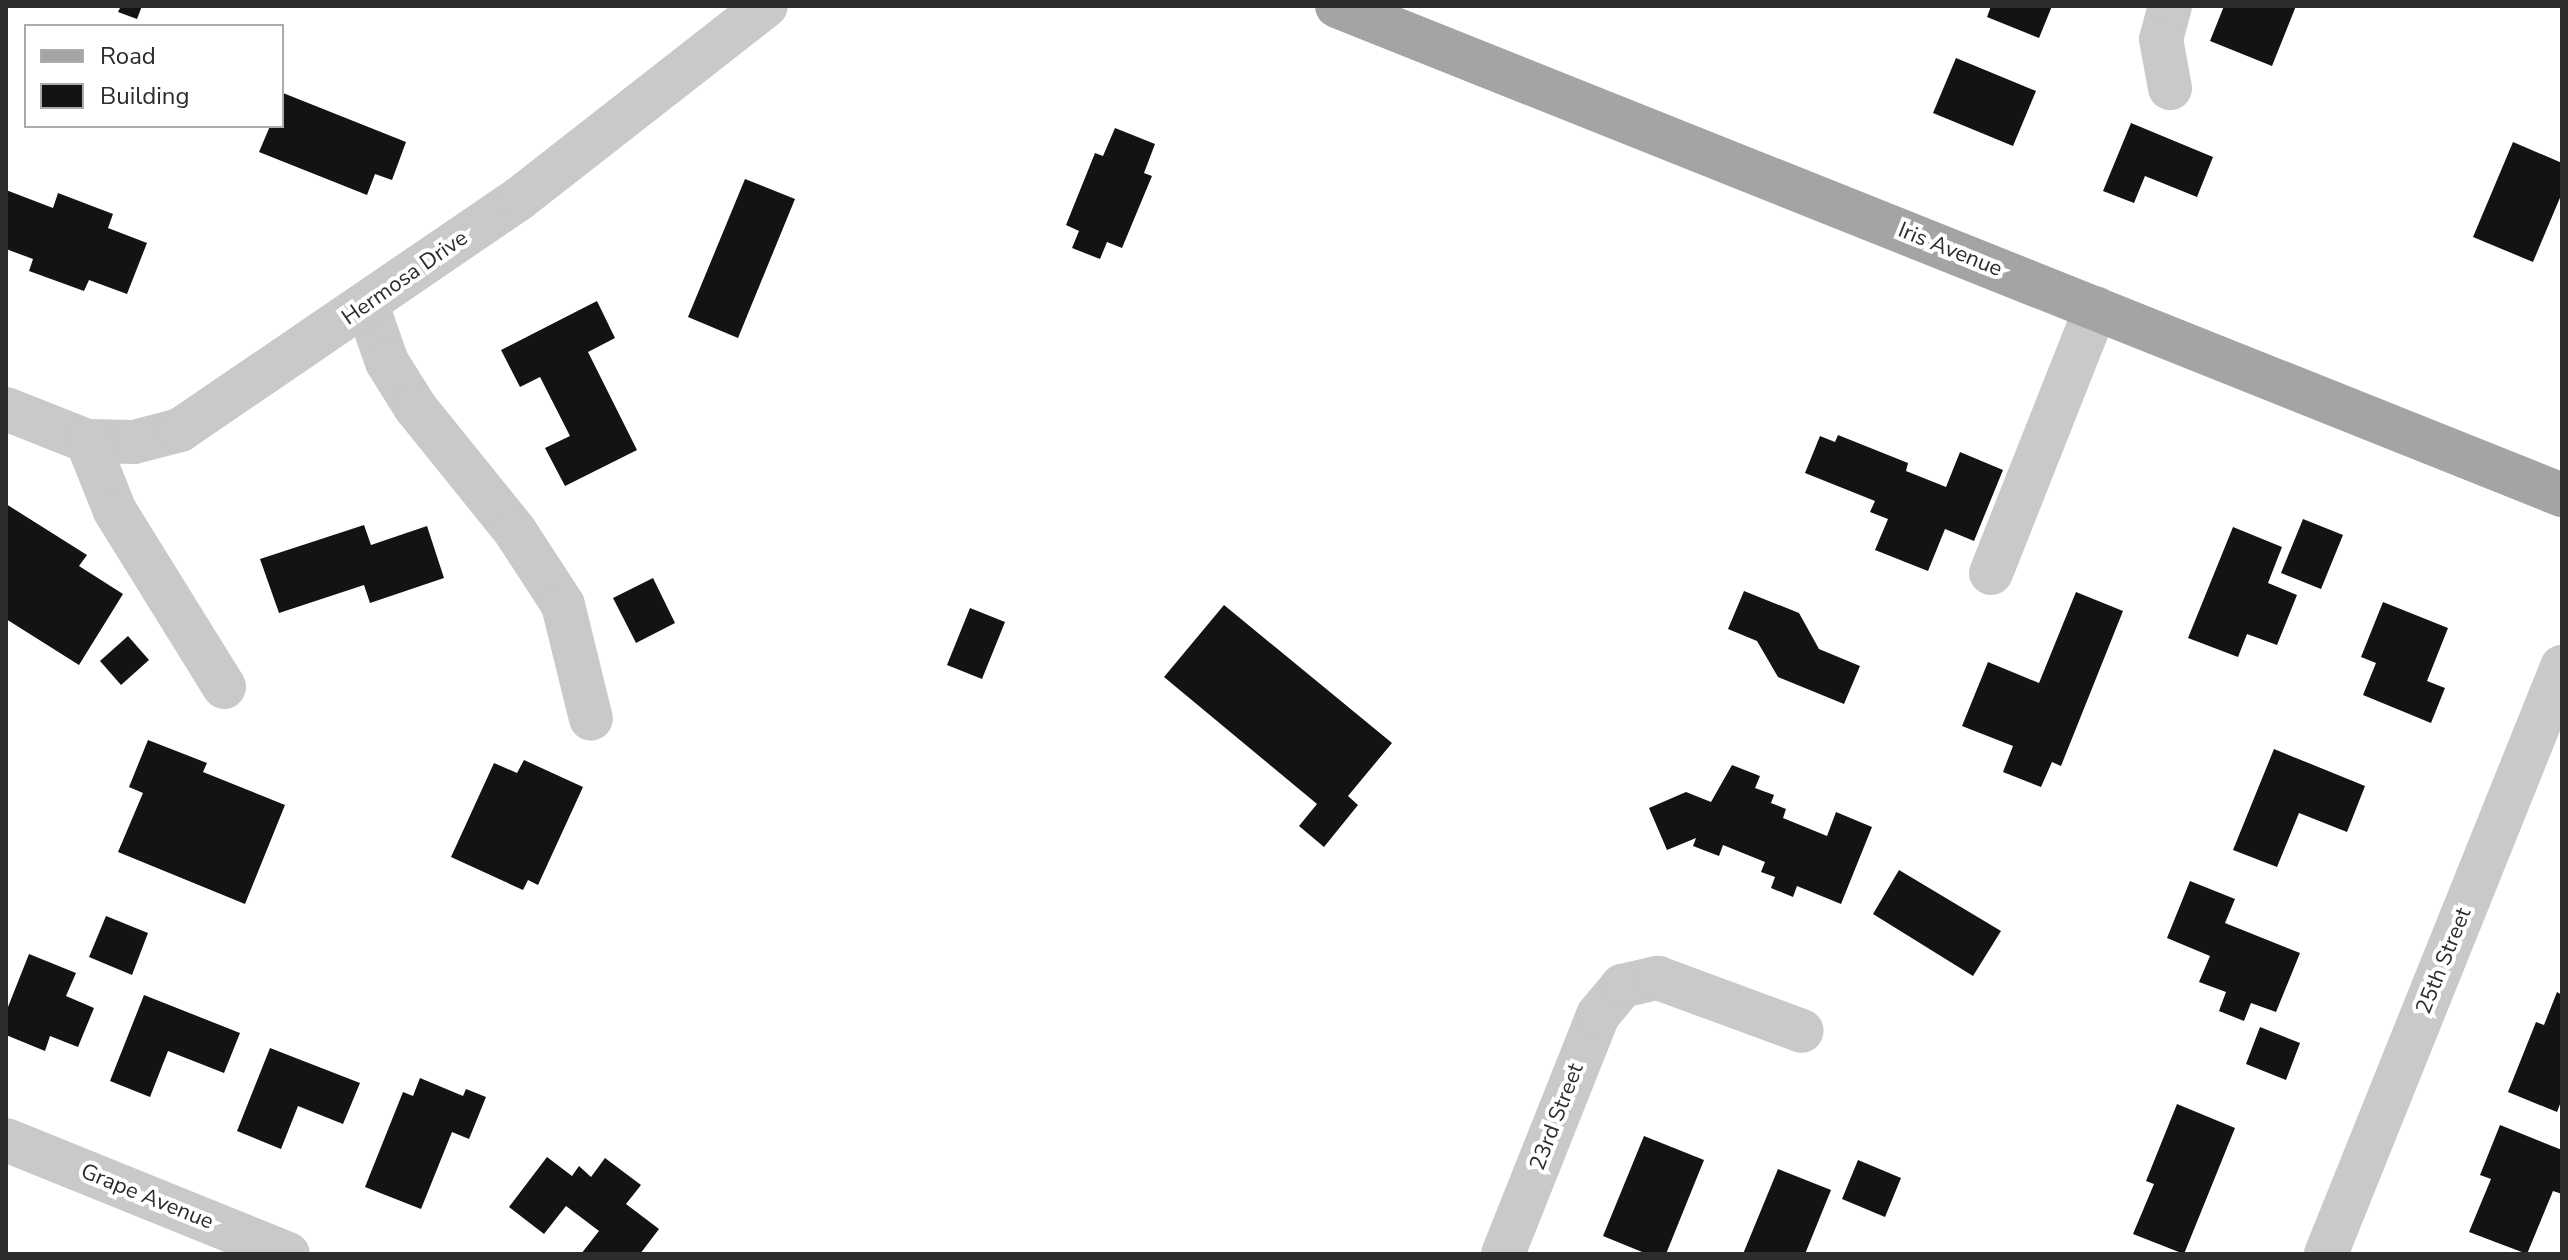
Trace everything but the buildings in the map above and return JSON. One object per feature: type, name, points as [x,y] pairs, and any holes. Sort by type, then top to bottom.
[{"type":"main road","name":"Iris Avenue","points":[[1337,6],[2562,495]]},
{"type":"street","name":"Hermosa Drive","points":[[6,409],[87,441],[134,442],[180,430],[520,198],[766,6]]},
{"type":"street","points":[[2170,6],[2161,39],[2170,88]]},
{"type":"street","points":[[367,305],[387,362],[415,407],[515,531],[563,605],[591,719]]},
{"type":"street","points":[[1991,573],[2096,308]]},
{"type":"street","points":[[87,441],[115,511],[224,687]]},
{"type":"street","name":"25th Street","points":[[2326,1254],[2562,667]]},
{"type":"street","name":"23rd Street","points":[[1503,1254],[1598,1015],[1622,986],[1658,978],[1802,1031]]},
{"type":"street","name":"Grape Avenue","points":[[6,1140],[288,1254]]}]
